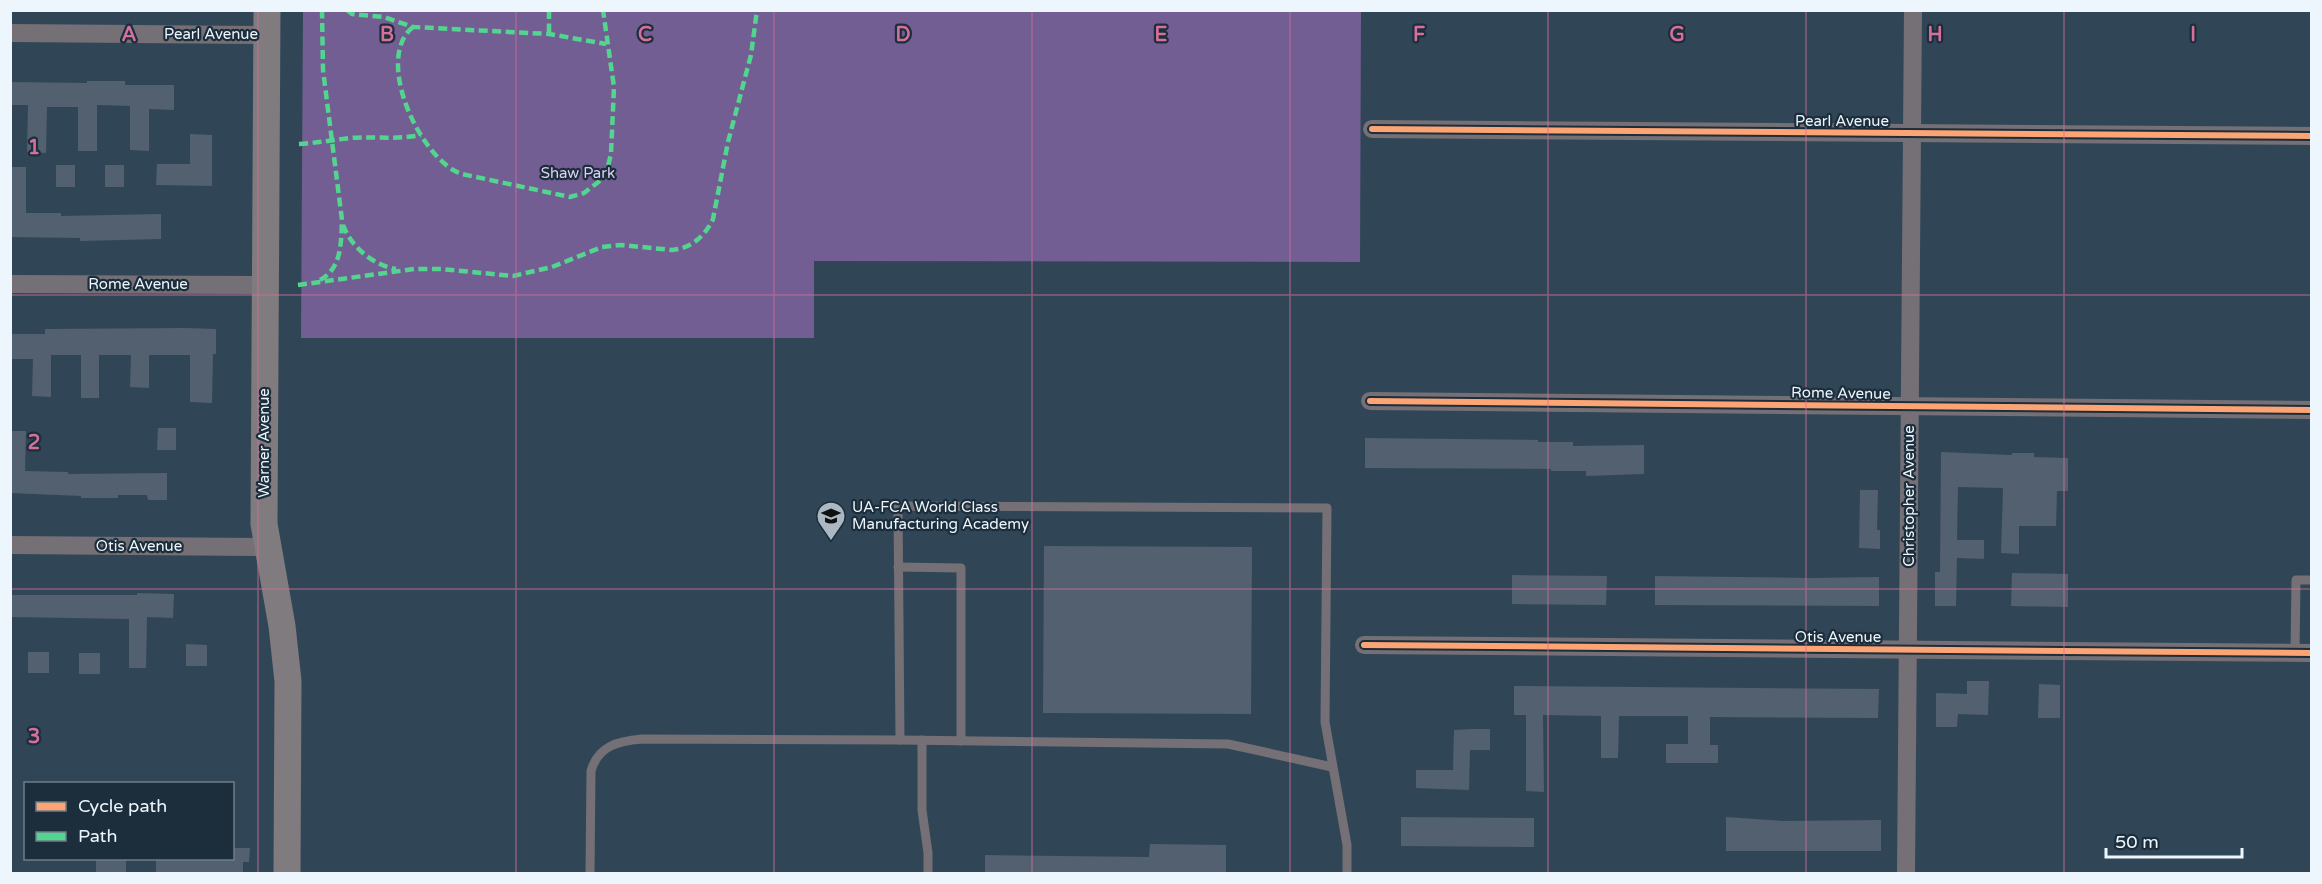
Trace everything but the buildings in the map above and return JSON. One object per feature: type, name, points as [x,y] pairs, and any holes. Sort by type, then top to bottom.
[{"type":"street","name":"Christopher Avenue","points":[[1906,873],[1913,10]]},
{"type":"street","name":"Pearl Avenue","points":[[10,33],[267,23]]},
{"type":"street","name":"Warner Avenue","points":[[267,23],[264,524],[282,626],[288,681],[287,873]]},
{"type":"street","name":"Pearl Avenue","points":[[1372,129],[2312,136]]},
{"type":"street","name":"Rome Avenue","points":[[10,284],[265,285]]},
{"type":"street","name":"Rome Avenue","points":[[1370,401],[2312,410]]},
{"type":"street","name":"Otis Avenue","points":[[10,545],[267,547]]},
{"type":"street","name":"Otis Avenue","points":[[1364,645],[2303,653]]},
{"type":"lane","points":[[900,740],[898,506],[1327,508],[1325,722],[1347,845],[1347,873]]},
{"type":"lane","points":[[898,567],[961,568],[961,741]]},
{"type":"lane","points":[[2303,653],[2296,580],[2312,580]]},
{"type":"lane","points":[[590,873],[591,771],[597,756],[614,744],[642,739],[1228,744],[1332,767]]},
{"type":"lane","points":[[922,740],[922,810],[928,853],[928,873]]},
{"type":"green space","name":"Shaw Park","points":[[303,11],[1361,11],[1360,262],[814,261],[814,338],[301,338]]},
{"type":"marked path","points":[[320,280],[333,269],[339,254],[342,220],[323,70],[322,10]]},
{"type":"marked path","points":[[347,10],[352,14],[384,17],[413,27],[549,34],[606,44]]},
{"type":"marked path","points":[[549,10],[549,34]]},
{"type":"marked path","points":[[413,27],[402,42],[398,62],[400,84],[407,108],[431,150],[446,165],[462,174],[570,197],[584,193],[601,180],[607,170],[611,154],[614,87],[603,10]]},
{"type":"marked path","points":[[298,285],[414,269],[441,269],[513,276],[552,267],[602,247],[621,245],[672,250],[692,244],[702,236],[713,219],[728,142],[751,55],[757,10]]},
{"type":"marked path","points":[[299,144],[350,138],[421,135]]},
{"type":"marked path","points":[[343,225],[351,241],[364,254],[379,264],[396,269]]},
{"type":"cycle path","points":[[1372,129],[2312,136]]},
{"type":"cycle path","points":[[1370,401],[2312,410]]},
{"type":"cycle path","points":[[1364,645],[2312,653]]},
{"type":"place","name":"UA-FCA World Class Manufacturing Academy","points":[[831,542]]}]
